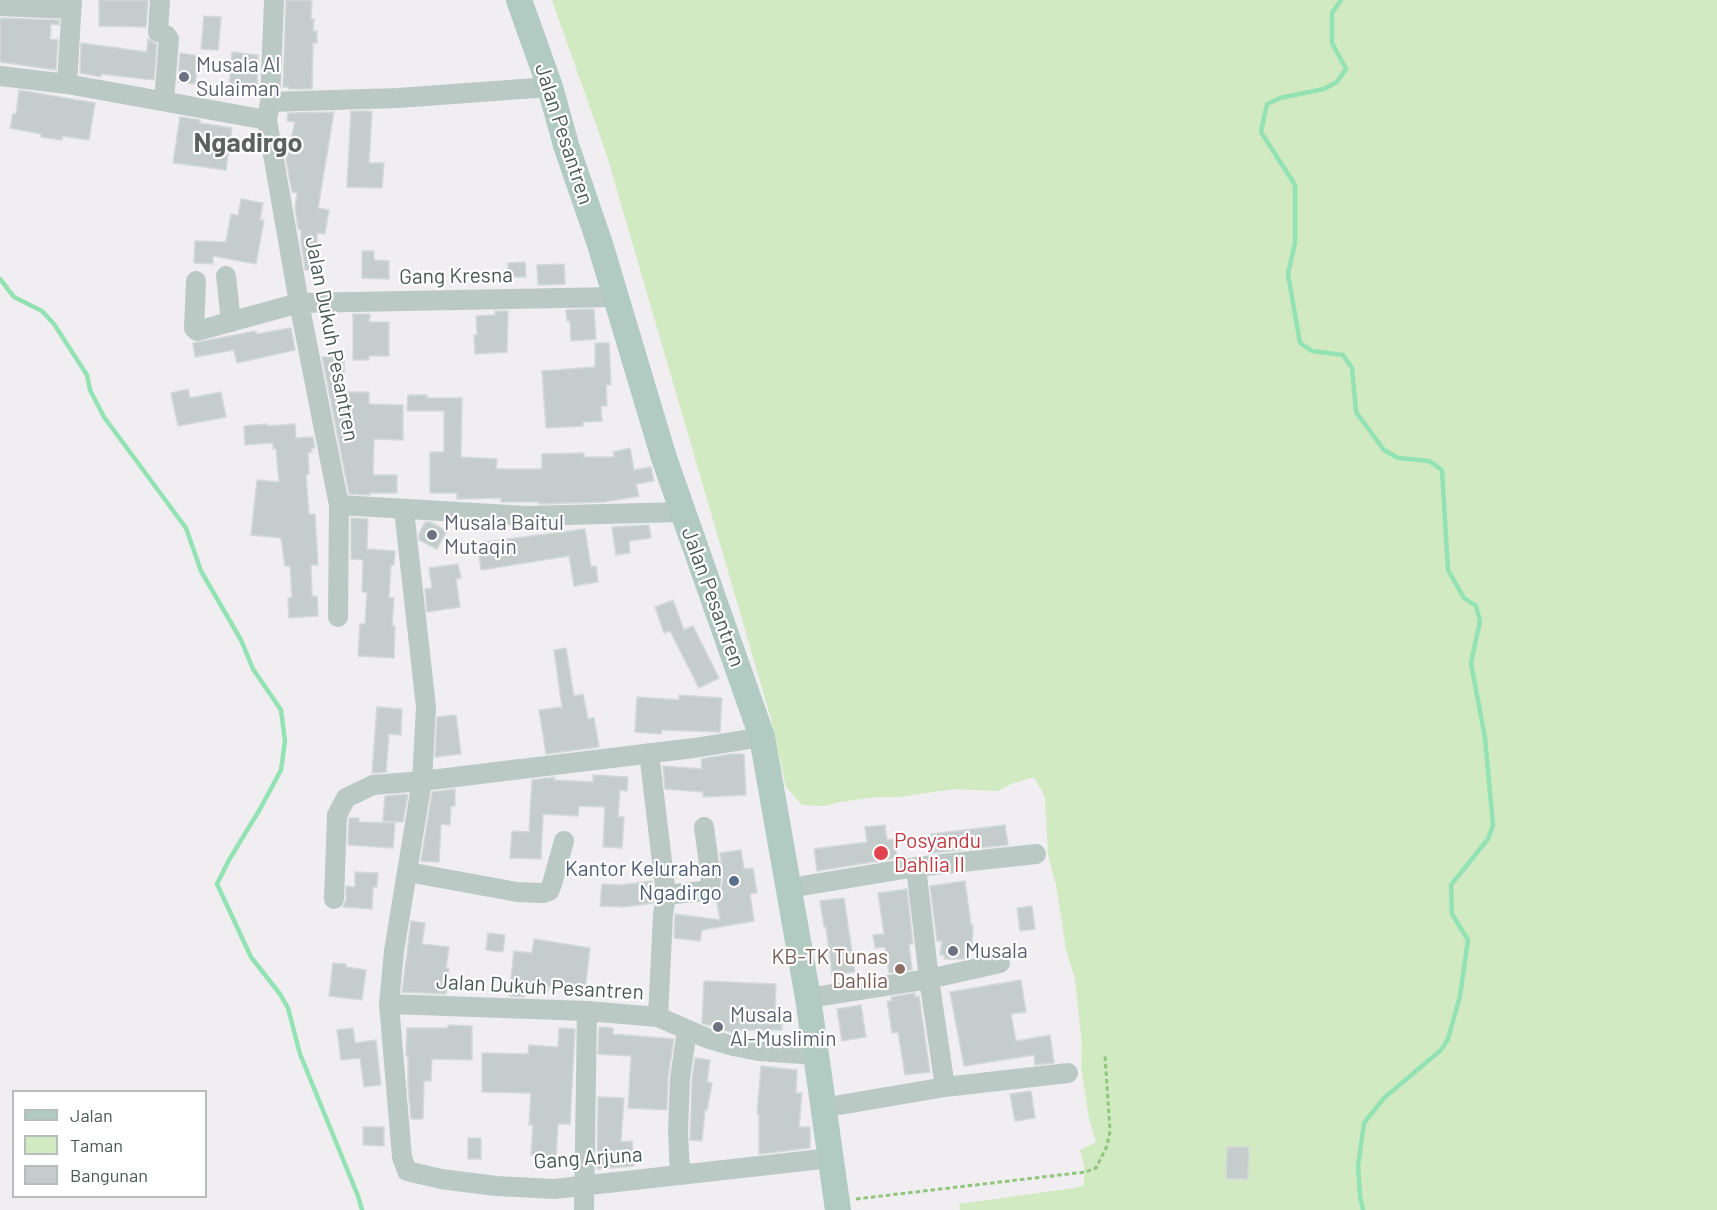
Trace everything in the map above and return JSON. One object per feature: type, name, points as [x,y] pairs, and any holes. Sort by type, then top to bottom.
[{"type":"main road","name":"Jalan Pesantren","points":[[519,0],[550,87],[566,146],[600,244],[664,458],[762,737],[808,998],[822,1108],[838,1206]]},
{"type":"street","points":[[160,0],[158,32],[169,39],[164,101]]},
{"type":"street","name":"Jalan Dukuh Pesantren","points":[[274,0],[269,111],[298,303],[339,505],[338,616]]},
{"type":"street","points":[[0,6],[71,5],[67,84]]},
{"type":"street","points":[[0,75],[164,101],[269,111],[398,98],[550,87]]},
{"type":"street","points":[[226,276],[231,322]]},
{"type":"street","name":"Gang Kresna","points":[[196,281],[195,330],[197,332],[298,303],[615,297]]},
{"type":"street","points":[[339,505],[527,516],[682,512]]},
{"type":"street","points":[[389,1004],[392,970],[422,781],[426,707],[404,510]]},
{"type":"street","points":[[333,899],[337,814],[346,798],[373,785],[649,753],[762,737]]},
{"type":"street","points":[[649,753],[666,895],[658,1017]]},
{"type":"street","points":[[666,895],[703,891],[710,887],[704,827]]},
{"type":"street","points":[[408,872],[517,892],[543,893],[549,891],[552,884],[564,841]]},
{"type":"street","points":[[790,888],[916,867],[1036,854]]},
{"type":"street","points":[[916,867],[945,1087]]},
{"type":"street","points":[[808,998],[929,979],[1000,963]]},
{"type":"street","name":"Jalan Dukuh Pesantren","points":[[389,1004],[587,1011],[658,1017],[709,1039],[732,1046],[759,1051],[815,1055]]},
{"type":"street","name":"Gang Arjuna","points":[[389,1004],[402,1157],[407,1171],[441,1179],[496,1186],[554,1189],[831,1158]]},
{"type":"street","points":[[585,1210],[587,1011]]},
{"type":"street","points":[[680,1174],[678,1132],[680,1078],[687,1030]]},
{"type":"street","points":[[822,1108],[945,1087],[1068,1073]]},
{"type":"path","points":[[838,1206],[1085,1172],[1096,1168],[1107,1146],[1110,1131],[1105,1056]]},
{"type":"green space","points":[[552,0],[1717,0],[1717,1210],[960,1210],[959,1204],[1084,1185],[1084,1165],[1080,1150],[1096,1142],[1089,1119],[1081,1067],[1082,1044],[1075,979],[1066,949],[1056,885],[1048,855],[1045,797],[1034,777],[1011,784],[998,791],[955,789],[898,797],[876,797],[824,806],[802,805],[786,787],[771,719],[607,156]]},
{"type":"building","points":[[99,0],[148,0],[146,27],[99,26]]},
{"type":"building","points":[[286,0],[312,0],[311,19],[314,19],[313,31],[317,31],[317,43],[313,43],[312,89],[283,87]]},
{"type":"building","points":[[204,16],[221,17],[218,50],[201,49]]},
{"type":"building","points":[[0,18],[59,20],[59,25],[51,24],[50,39],[58,40],[56,70],[0,62]]},
{"type":"building","points":[[148,39],[157,44],[154,80],[101,74],[101,77],[80,73],[81,43],[147,52]]},
{"type":"building","points":[[232,52],[258,55],[257,89],[229,87]]},
{"type":"building","points":[[180,53],[199,56],[195,84],[178,82]]},
{"type":"building","points":[[19,90],[95,103],[89,140],[62,136],[62,140],[41,137],[41,134],[10,128],[13,114],[16,114]]},
{"type":"building","points":[[351,111],[372,111],[369,163],[384,163],[382,188],[347,187]]},
{"type":"building","points":[[334,112],[318,208],[329,210],[325,234],[317,233],[317,270],[305,270],[301,230],[298,229],[295,208],[297,193],[292,192],[286,160],[295,122],[287,121],[288,113]]},
{"type":"building","points":[[180,117],[232,128],[226,170],[173,163]]},
{"type":"building","points":[[241,199],[263,203],[260,220],[264,220],[256,264],[213,256],[213,264],[194,263],[195,241],[226,242],[231,214],[238,216]]},
{"type":"building","points":[[362,251],[374,251],[374,260],[389,261],[389,279],[362,278]]},
{"type":"building","points":[[525,262],[526,277],[508,277],[508,263]]},
{"type":"building","points":[[564,264],[565,284],[538,285],[537,265]]},
{"type":"building","points":[[594,309],[596,339],[571,341],[570,321],[567,321],[566,310]]},
{"type":"building","points":[[495,311],[508,311],[507,352],[475,354],[476,316],[495,315]]},
{"type":"building","points":[[353,314],[370,314],[369,322],[389,322],[389,356],[369,356],[369,360],[353,360]]},
{"type":"building","points":[[291,328],[295,350],[237,363],[234,350],[195,357],[193,343],[256,331],[256,334]]},
{"type":"building","points":[[595,343],[609,343],[611,385],[606,385],[607,406],[601,406],[602,421],[583,422],[583,426],[546,428],[542,371],[595,367]]},
{"type":"building","points":[[322,357],[344,357],[344,392],[369,392],[369,404],[403,405],[403,440],[374,439],[373,475],[397,475],[397,493],[349,494]]},
{"type":"building","points":[[188,389],[190,398],[221,392],[226,417],[178,426],[171,393]]},
{"type":"building","points":[[408,395],[427,395],[427,398],[462,398],[461,457],[497,459],[496,469],[542,469],[542,454],[584,453],[584,457],[614,457],[613,452],[630,448],[634,470],[651,467],[654,481],[636,484],[639,496],[604,502],[539,504],[539,502],[501,502],[501,498],[457,499],[457,493],[430,493],[430,452],[444,452],[444,411],[407,411]]},
{"type":"building","points":[[267,424],[267,426],[295,424],[296,438],[313,437],[315,448],[311,448],[312,452],[308,453],[309,474],[306,475],[309,514],[315,514],[318,565],[311,565],[312,596],[317,596],[318,616],[289,618],[288,598],[292,597],[290,566],[285,566],[281,538],[251,535],[257,480],[279,482],[276,449],[273,449],[273,443],[245,445],[244,426]]},
{"type":"building","points":[[351,518],[368,519],[367,549],[395,551],[394,565],[391,565],[389,598],[394,598],[392,626],[395,626],[394,658],[358,656],[360,624],[365,624],[367,592],[362,592],[363,560],[351,559]]},
{"type":"building","name":"Musala Baitul Mutaqin","points":[[425,522],[430,522],[447,531],[437,549],[419,540],[419,534]]},
{"type":"building","points":[[649,525],[651,538],[629,541],[630,553],[616,555],[612,527]]},
{"type":"building","points":[[585,529],[591,567],[596,566],[598,582],[574,586],[569,556],[481,570],[477,543]]},
{"type":"building","points":[[458,564],[461,578],[456,579],[460,607],[427,612],[425,589],[432,588],[429,568]]},
{"type":"building","points":[[673,600],[684,630],[693,626],[719,678],[699,688],[670,631],[664,633],[655,607]]},
{"type":"building","points":[[566,648],[574,696],[583,694],[588,719],[594,718],[599,747],[546,754],[539,710],[562,707],[554,650]]},
{"type":"building","points":[[679,695],[722,698],[720,732],[662,730],[661,734],[635,732],[637,697],[679,700]]},
{"type":"building","points":[[377,707],[402,709],[401,735],[389,734],[386,772],[372,773]]},
{"type":"building","points":[[456,715],[461,754],[435,757],[437,717]]},
{"type":"building","points":[[744,754],[746,795],[703,797],[703,792],[665,789],[663,766],[702,769],[701,759]]},
{"type":"building","points":[[593,775],[628,777],[627,791],[620,790],[618,817],[624,817],[622,848],[603,847],[605,807],[579,806],[578,816],[543,814],[541,859],[510,858],[512,831],[529,832],[532,780],[555,777],[554,780],[593,782]]},
{"type":"building","points":[[455,789],[455,806],[451,806],[450,825],[441,824],[439,862],[421,861],[432,792]]},
{"type":"building","points":[[408,794],[403,822],[383,821],[385,796]]},
{"type":"building","points":[[349,818],[359,818],[359,822],[395,823],[393,848],[348,845]]},
{"type":"building","points":[[885,825],[887,840],[895,839],[897,858],[817,871],[814,849],[867,842],[865,827]]},
{"type":"building","points":[[1005,825],[1008,845],[933,853],[931,834]]},
{"type":"building","name":"Kantor Kelurahan Ngadirgo","points":[[741,850],[744,869],[753,868],[757,893],[750,894],[754,921],[702,930],[700,941],[674,938],[675,914],[720,920],[716,897],[720,893],[723,880],[720,853]]},
{"type":"building","points":[[355,872],[378,873],[377,887],[373,887],[372,909],[343,907],[346,900],[346,886],[355,887]]},
{"type":"building","points":[[652,881],[653,903],[624,907],[600,906],[602,884],[620,885]]},
{"type":"building","points":[[965,881],[971,925],[973,925],[972,944],[966,944],[964,959],[944,959],[945,955],[940,955],[942,941],[937,941],[930,886]]},
{"type":"building","points":[[907,889],[913,944],[909,944],[912,970],[889,973],[885,947],[875,948],[873,935],[884,934],[878,893]]},
{"type":"building","points":[[844,898],[855,972],[832,975],[820,901]]},
{"type":"building","points":[[1032,906],[1035,929],[1020,931],[1017,908]]},
{"type":"building","points":[[411,921],[425,923],[422,944],[449,947],[446,994],[402,992]]},
{"type":"building","points":[[488,933],[505,935],[503,952],[486,950]]},
{"type":"building","points":[[534,939],[590,948],[585,990],[549,986],[548,991],[525,989],[524,997],[509,996],[514,951],[532,953]]},
{"type":"building","points":[[333,963],[366,970],[362,1000],[329,996]]},
{"type":"building","points":[[1021,980],[1026,1012],[1011,1014],[1016,1041],[1050,1035],[1054,1063],[1035,1065],[1034,1055],[964,1066],[950,992]]},
{"type":"building","points":[[704,981],[776,984],[775,1014],[782,1014],[782,1030],[734,1030],[733,1033],[702,1023]]},
{"type":"building","points":[[915,993],[915,997],[919,996],[930,1072],[905,1075],[898,1032],[892,1033],[887,1001],[892,1001],[891,997]]},
{"type":"building","points":[[861,1005],[866,1037],[842,1041],[837,1009]]},
{"type":"building","points":[[448,1025],[472,1026],[472,1060],[432,1059],[431,1081],[424,1081],[423,1119],[411,1119],[408,1056],[406,1056],[407,1028],[448,1028]]},
{"type":"building","points":[[599,1027],[613,1028],[613,1034],[674,1039],[668,1077],[667,1110],[628,1108],[631,1056],[598,1054]]},
{"type":"building","points":[[353,1028],[355,1043],[376,1040],[381,1085],[364,1087],[360,1058],[341,1060],[337,1030]]},
{"type":"building","points":[[559,1028],[575,1029],[570,1124],[558,1124],[556,1157],[531,1155],[533,1125],[529,1125],[531,1093],[482,1092],[482,1053],[528,1054],[529,1045],[558,1047]]},
{"type":"building","points":[[695,1058],[710,1060],[707,1082],[712,1083],[707,1110],[705,1110],[702,1141],[690,1140]]},
{"type":"building","points":[[761,1066],[797,1070],[796,1093],[802,1093],[799,1127],[810,1127],[810,1148],[759,1154],[759,1114],[757,1114]]},
{"type":"building","points":[[1031,1091],[1035,1118],[1015,1121],[1010,1094]]},
{"type":"building","points":[[598,1097],[624,1098],[621,1142],[632,1141],[634,1166],[597,1169]]},
{"type":"building","points":[[363,1127],[384,1127],[384,1146],[363,1145]]},
{"type":"building","points":[[468,1138],[481,1138],[481,1159],[468,1159]]},
{"type":"building","points":[[1227,1147],[1249,1147],[1248,1179],[1226,1179]]},
{"type":"waterway","points":[[1341,0],[1332,13],[1332,43],[1346,69],[1337,82],[1324,89],[1280,98],[1267,104],[1261,132],[1295,185],[1295,243],[1288,274],[1300,343],[1312,351],[1343,355],[1352,368],[1356,412],[1384,450],[1398,458],[1429,461],[1442,470],[1448,570],[1464,598],[1476,606],[1480,621],[1471,663],[1485,738],[1493,825],[1488,839],[1451,885],[1452,914],[1468,940],[1460,996],[1448,1039],[1441,1050],[1384,1098],[1364,1123],[1358,1166],[1363,1210]]},
{"type":"waterway","points":[[0,279],[14,297],[42,311],[54,324],[87,375],[90,390],[104,417],[186,528],[201,571],[241,640],[253,669],[281,710],[285,741],[281,770],[217,884],[251,957],[288,1008],[300,1054],[362,1210]]},
{"type":"place","name":"Musala Al Sulaiman","points":[[184,77]]},
{"type":"place","name":"Musala Baitul Mutaqin","points":[[432,535]]},
{"type":"place","name":"Posyandu Dahlia II","points":[[881,853]]},
{"type":"place","name":"Kantor Kelurahan Ngadirgo","points":[[734,881]]},
{"type":"place","name":"Musala","points":[[953,951]]},
{"type":"place","name":"KB-TK Tunas Dahlia","points":[[900,969]]},
{"type":"place","name":"Musala Al-Muslimin","points":[[718,1027]]},
{"type":"district","name":"Ngadirgo","points":[[248,143]]}]
